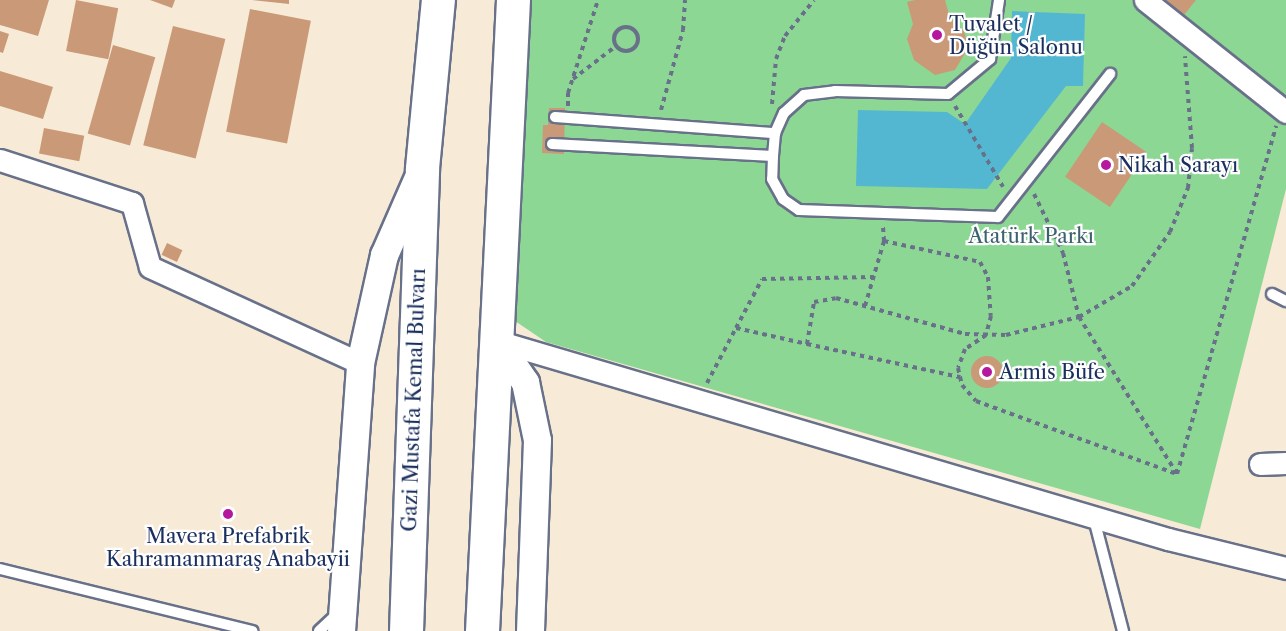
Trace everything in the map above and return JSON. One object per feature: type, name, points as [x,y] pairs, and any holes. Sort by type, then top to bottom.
[{"type":"highway","name":"Gazi Mustafa Kemal Bulvarı","points":[[406,631],[422,168],[438,0]]},
{"type":"highway","points":[[482,631],[513,0]]},
{"type":"street","points":[[1145,0],[1284,110]]},
{"type":"street","points":[[0,160],[132,203],[150,267],[360,363]]},
{"type":"street","name":"Gazi Mustafa Kemal Bulvarı","points":[[342,621],[360,363],[384,255],[422,168]]},
{"type":"street","points":[[497,341],[1220,554],[1286,568]]},
{"type":"street","points":[[497,341],[525,382],[537,440],[530,631]]},
{"type":"street","points":[[1260,465],[1286,463]]},
{"type":"lane","points":[[999,0],[990,59],[948,94],[835,91],[804,95],[784,113],[773,133],[772,179],[783,198],[799,210],[998,217],[1110,74]]},
{"type":"lane","points":[[555,117],[658,122],[773,133]]},
{"type":"lane","points":[[552,144],[773,156]]},
{"type":"lane","points":[[1272,294],[1286,301]]},
{"type":"lane","points":[[1093,515],[1123,631]]},
{"type":"lane","points":[[0,569],[252,631]]},
{"type":"lane","points":[[319,631],[342,621]]},
{"type":"path","points":[[569,119],[568,93],[598,0]]},
{"type":"path","points":[[658,122],[683,30],[685,0]]},
{"type":"path","points":[[773,133],[776,59],[785,36],[814,0]]},
{"type":"path","points":[[630,28],[636,33],[633,48],[622,51],[616,46],[614,35],[619,29],[630,28]]},
{"type":"path","points":[[807,344],[814,302],[836,298],[965,334],[1006,335],[1079,317],[1132,286],[1170,232],[1188,188],[1192,148],[1181,29]]},
{"type":"path","points":[[572,79],[616,46]]},
{"type":"path","points":[[948,94],[1011,201]]},
{"type":"path","points":[[1177,474],[1284,110]]},
{"type":"path","points":[[1028,180],[1063,253],[1079,317],[1177,474]]},
{"type":"path","points":[[865,306],[884,241],[980,262],[988,277],[992,300],[986,335],[965,349],[958,368],[960,377],[976,401],[1177,474]]},
{"type":"path","points":[[698,400],[762,279],[874,277]]},
{"type":"path","points":[[736,328],[960,377]]},
{"type":"green space","name":"Atatürk Parkı","points":[[517,0],[1286,0],[1286,189],[1200,529],[546,342],[506,315]]},
{"type":"water","points":[[1012,11],[1085,14],[1083,86],[1066,86],[987,189],[856,186],[858,110],[947,112],[965,124],[1011,58]]},
{"type":"building","points":[[0,0],[49,0],[38,36],[0,25]]},
{"type":"building","points":[[76,0],[118,8],[108,59],[66,51]]},
{"type":"building","points":[[150,0],[175,0],[172,8]]},
{"type":"building","points":[[252,0],[289,0],[289,4]]},
{"type":"building","name":"Tuvalet / Düğün Salonu","points":[[945,0],[950,18],[964,31],[968,48],[955,70],[935,75],[914,60],[907,39],[913,24],[907,2]]},
{"type":"building","points":[[1156,0],[1196,0],[1181,19]]},
{"type":"building","points":[[250,9],[311,21],[287,144],[226,132]]},
{"type":"building","points":[[173,26],[225,39],[196,158],[143,145]]},
{"type":"building","points":[[0,31],[9,34],[3,53],[0,52]]},
{"type":"building","points":[[113,45],[155,57],[130,146],[88,133]]},
{"type":"building","points":[[0,71],[53,87],[43,119],[0,106]]},
{"type":"building","points":[[549,108],[565,108],[564,154],[542,153],[543,125],[548,125]]},
{"type":"building","name":"Nikah Sarayı","points":[[1102,122],[1147,152],[1110,207],[1065,177]]},
{"type":"building","points":[[44,128],[84,136],[79,161],[39,154]]},
{"type":"building","points":[[167,243],[182,250],[177,262],[162,255]]},
{"type":"building","name":"Armis Büfe","points":[[987,356],[999,360],[1003,372],[999,384],[987,388],[975,384],[971,372],[975,360]]},
{"type":"place","name":"Tuvalet / Düğün Salonu","points":[[937,35]]},
{"type":"place","name":"Nikah Sarayı","points":[[1106,165]]},
{"type":"place","name":"Armis Büfe","points":[[987,372]]},
{"type":"place","name":"Mavera Prefabrik Kahramanmaraş Anabayii","points":[[228,514]]}]
